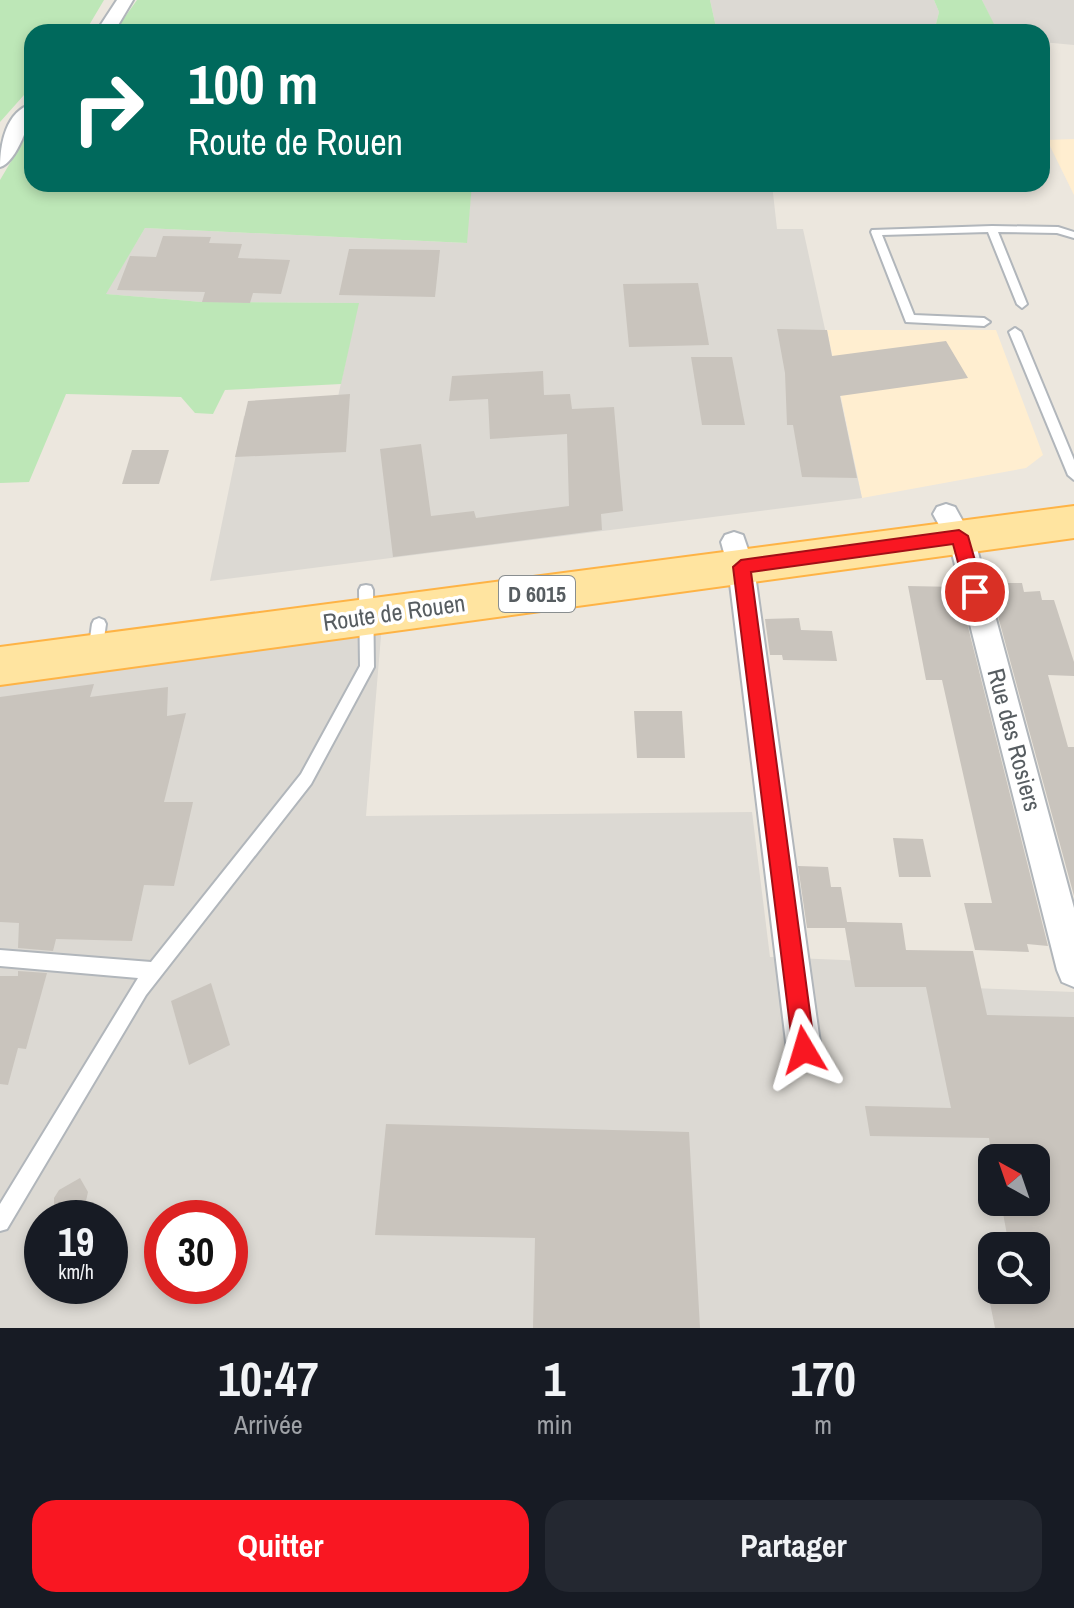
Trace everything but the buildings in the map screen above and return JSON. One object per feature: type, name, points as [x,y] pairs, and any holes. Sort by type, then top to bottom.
[{"type":"main road","name":"Route de Rouen","points":[[0,666],[97,639],[953,525],[1074,497]]},
{"type":"main road","name":"Route de Rouen","points":[[953,525],[1074,522]]},
{"type":"main road","name":"Route de Rouen","points":[[0,637],[97,639]]},
{"type":"street","points":[[110,24],[125,0]]},
{"type":"street","points":[[0,161],[24,117]]},
{"type":"street","name":"Rue des Rosiers","points":[[953,525],[1074,970]]},
{"type":"street","points":[[738,554],[804,1050]]},
{"type":"lane","points":[[992,229],[1022,304]]},
{"type":"lane","points":[[984,322],[910,319],[876,232],[1058,230],[1074,235]]},
{"type":"lane","points":[[1015,332],[1074,475]]},
{"type":"lane","points":[[0,1222],[28,1170],[155,971],[306,779],[367,667],[366,603]]},
{"type":"lane","points":[[0,958],[155,971]]},
{"type":"shaded area","points":[[710,0],[934,0],[939,12],[936,24],[715,24]]},
{"type":"shaded area","points":[[982,0],[1074,0],[1074,45],[1050,43],[1050,24],[993,24]]},
{"type":"shaded area","points":[[1074,139],[1074,195],[1050,146],[1050,140]]},
{"type":"shaded area","points":[[471,192],[773,192],[777,229],[803,229],[862,498],[210,581],[244,416],[335,411],[358,303],[202,302],[105,294],[145,228],[466,243]]},
{"type":"shaded area","points":[[827,330],[996,330],[1043,455],[1026,468],[862,498]]},
{"type":"shaded area","points":[[382,624],[366,816],[752,812],[770,957],[940,964],[945,987],[1074,992],[1074,1328],[0,1328],[0,679]]},
{"type":"green space","points":[[0,0],[104,0],[90,24],[24,24],[24,95],[0,122]]},
{"type":"green space","points":[[137,0],[710,0],[715,24],[120,24]]},
{"type":"green space","points":[[934,0],[982,0],[994,24],[936,24],[939,12]]},
{"type":"green space","points":[[24,140],[24,192],[471,192],[467,243],[145,228],[106,294],[202,302],[359,303],[341,384],[225,390],[213,414],[195,413],[181,397],[66,394],[29,482],[0,483],[0,180]]},
{"type":"route","points":[[804,1050],[741,567],[959,536],[975,592]]}]
